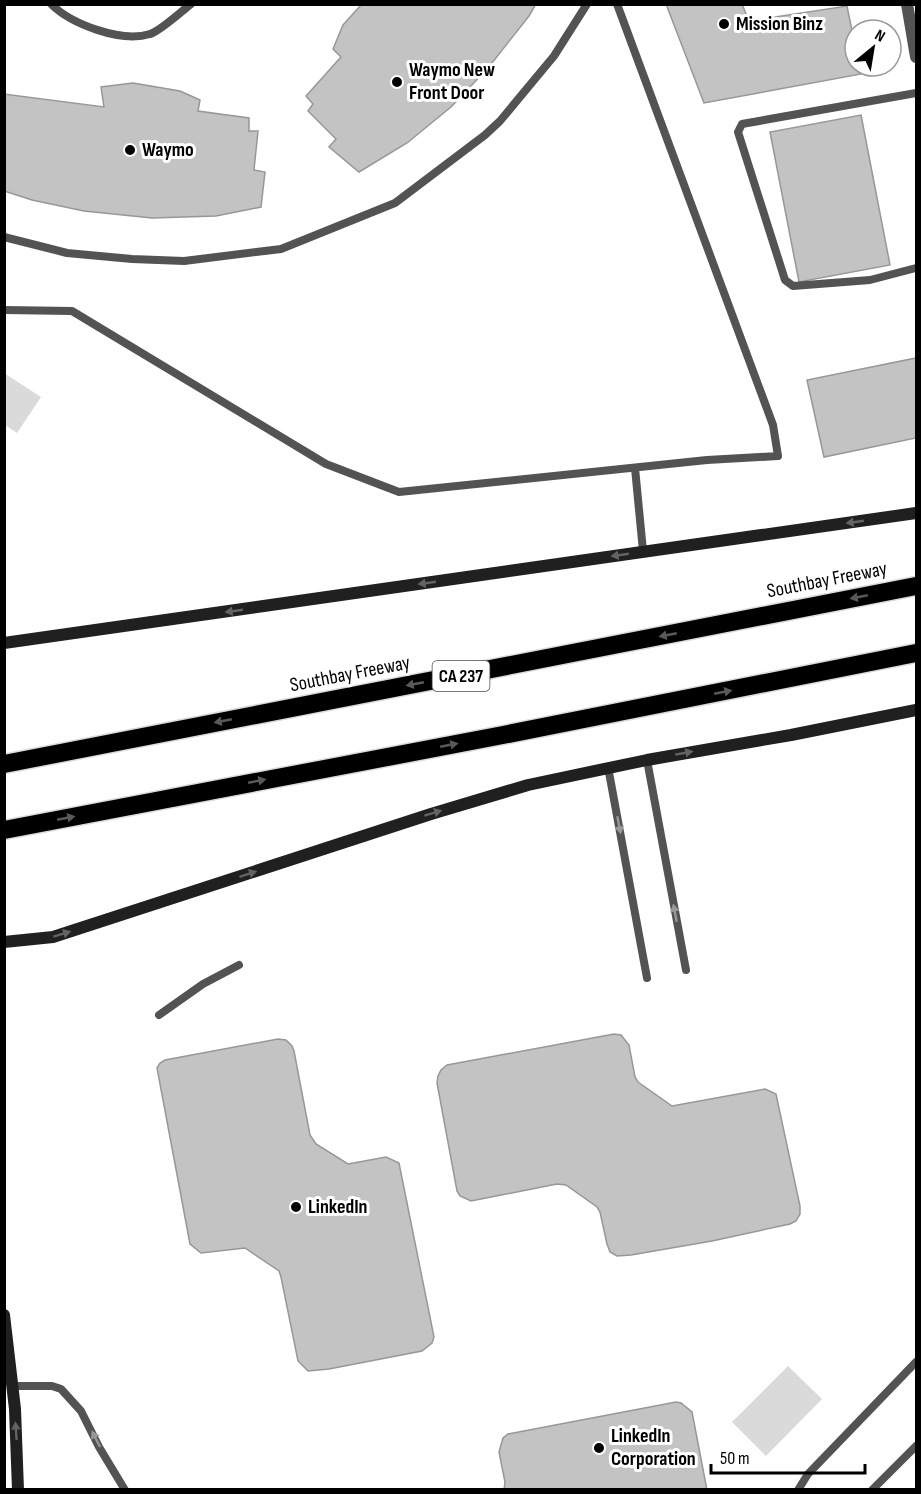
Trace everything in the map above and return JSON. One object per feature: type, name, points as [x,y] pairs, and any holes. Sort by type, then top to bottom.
[{"type":"highway","name":"Southbay Freeway","points":[[4,764],[916,586]]},
{"type":"highway","points":[[6,829],[503,735],[916,653]]},
{"type":"main road","points":[[4,643],[916,513]]},
{"type":"main road","points":[[4,942],[53,937],[431,814],[528,785],[608,767],[791,735],[916,710]]},
{"type":"main road","points":[[4,1315],[13,1386],[18,1490]]},
{"type":"street","points":[[907,4],[916,57]]},
{"type":"lane","points":[[51,4],[84,24],[118,36],[150,34],[191,4]]},
{"type":"lane","points":[[4,237],[67,253],[132,259],[184,261],[281,249],[395,203],[485,135],[500,121],[554,56],[587,4]]},
{"type":"lane","points":[[4,310],[72,311],[326,464],[399,492],[707,460],[778,456],[773,425],[617,4]]},
{"type":"lane","points":[[916,93],[742,124],[738,132],[785,280],[794,286],[870,280],[916,268]]},
{"type":"lane","points":[[635,468],[643,551]]},
{"type":"lane","points":[[647,760],[686,970]]},
{"type":"lane","points":[[608,767],[647,978]]},
{"type":"lane","points":[[159,1015],[202,984],[239,965]]},
{"type":"lane","points":[[798,1490],[808,1474],[916,1362]]},
{"type":"lane","points":[[13,1386],[52,1386],[61,1389],[81,1411],[125,1490]]},
{"type":"lane","points":[[872,1490],[916,1446]]},
{"type":"shaded area","points":[[4,373],[41,397],[17,433],[5,425]]},
{"type":"shaded area","points":[[788,1366],[822,1399],[766,1456],[732,1422]]},
{"type":"building","name":"Waymo New Front Door","points":[[362,4],[536,4],[488,68],[451,107],[407,143],[359,172],[329,147],[336,139],[308,111],[313,104],[306,96],[341,57],[333,49],[343,25]]},
{"type":"building","points":[[666,4],[742,4],[749,21],[847,6],[849,18],[843,18],[843,77],[704,103]]},
{"type":"building","name":"Waymo","points":[[133,83],[180,91],[200,100],[198,111],[249,118],[249,131],[258,131],[254,170],[265,172],[261,207],[216,216],[152,218],[84,211],[32,200],[4,191],[4,94],[104,107],[101,87]]},
{"type":"building","points":[[861,115],[890,265],[799,282],[770,132]]},
{"type":"building","points":[[916,358],[916,438],[824,457],[807,380]]},
{"type":"building","points":[[614,1034],[621,1035],[629,1045],[638,1082],[672,1106],[765,1089],[776,1094],[800,1206],[800,1214],[796,1221],[712,1241],[617,1256],[610,1252],[597,1207],[566,1185],[557,1184],[471,1201],[460,1196],[457,1191],[437,1083],[441,1070],[447,1065]]},
{"type":"building","name":"LinkedIn","points":[[278,1039],[286,1040],[294,1051],[310,1135],[316,1144],[348,1164],[386,1157],[399,1163],[434,1337],[432,1343],[422,1351],[308,1371],[298,1361],[279,1271],[245,1248],[201,1253],[190,1244],[157,1068],[165,1060]]},
{"type":"building","name":"LinkedIn Corporation","points":[[676,1402],[681,1403],[692,1412],[707,1490],[504,1490],[505,1482],[499,1452],[503,1438],[508,1434]]},
{"type":"place","name":"Mission Binz","points":[[724,24]]},
{"type":"place","name":"Waymo New Front Door","points":[[397,82]]},
{"type":"place","name":"Waymo","points":[[130,150]]},
{"type":"place","name":"LinkedIn","points":[[296,1207]]},
{"type":"place","name":"LinkedIn Corporation","points":[[599,1448]]}]
